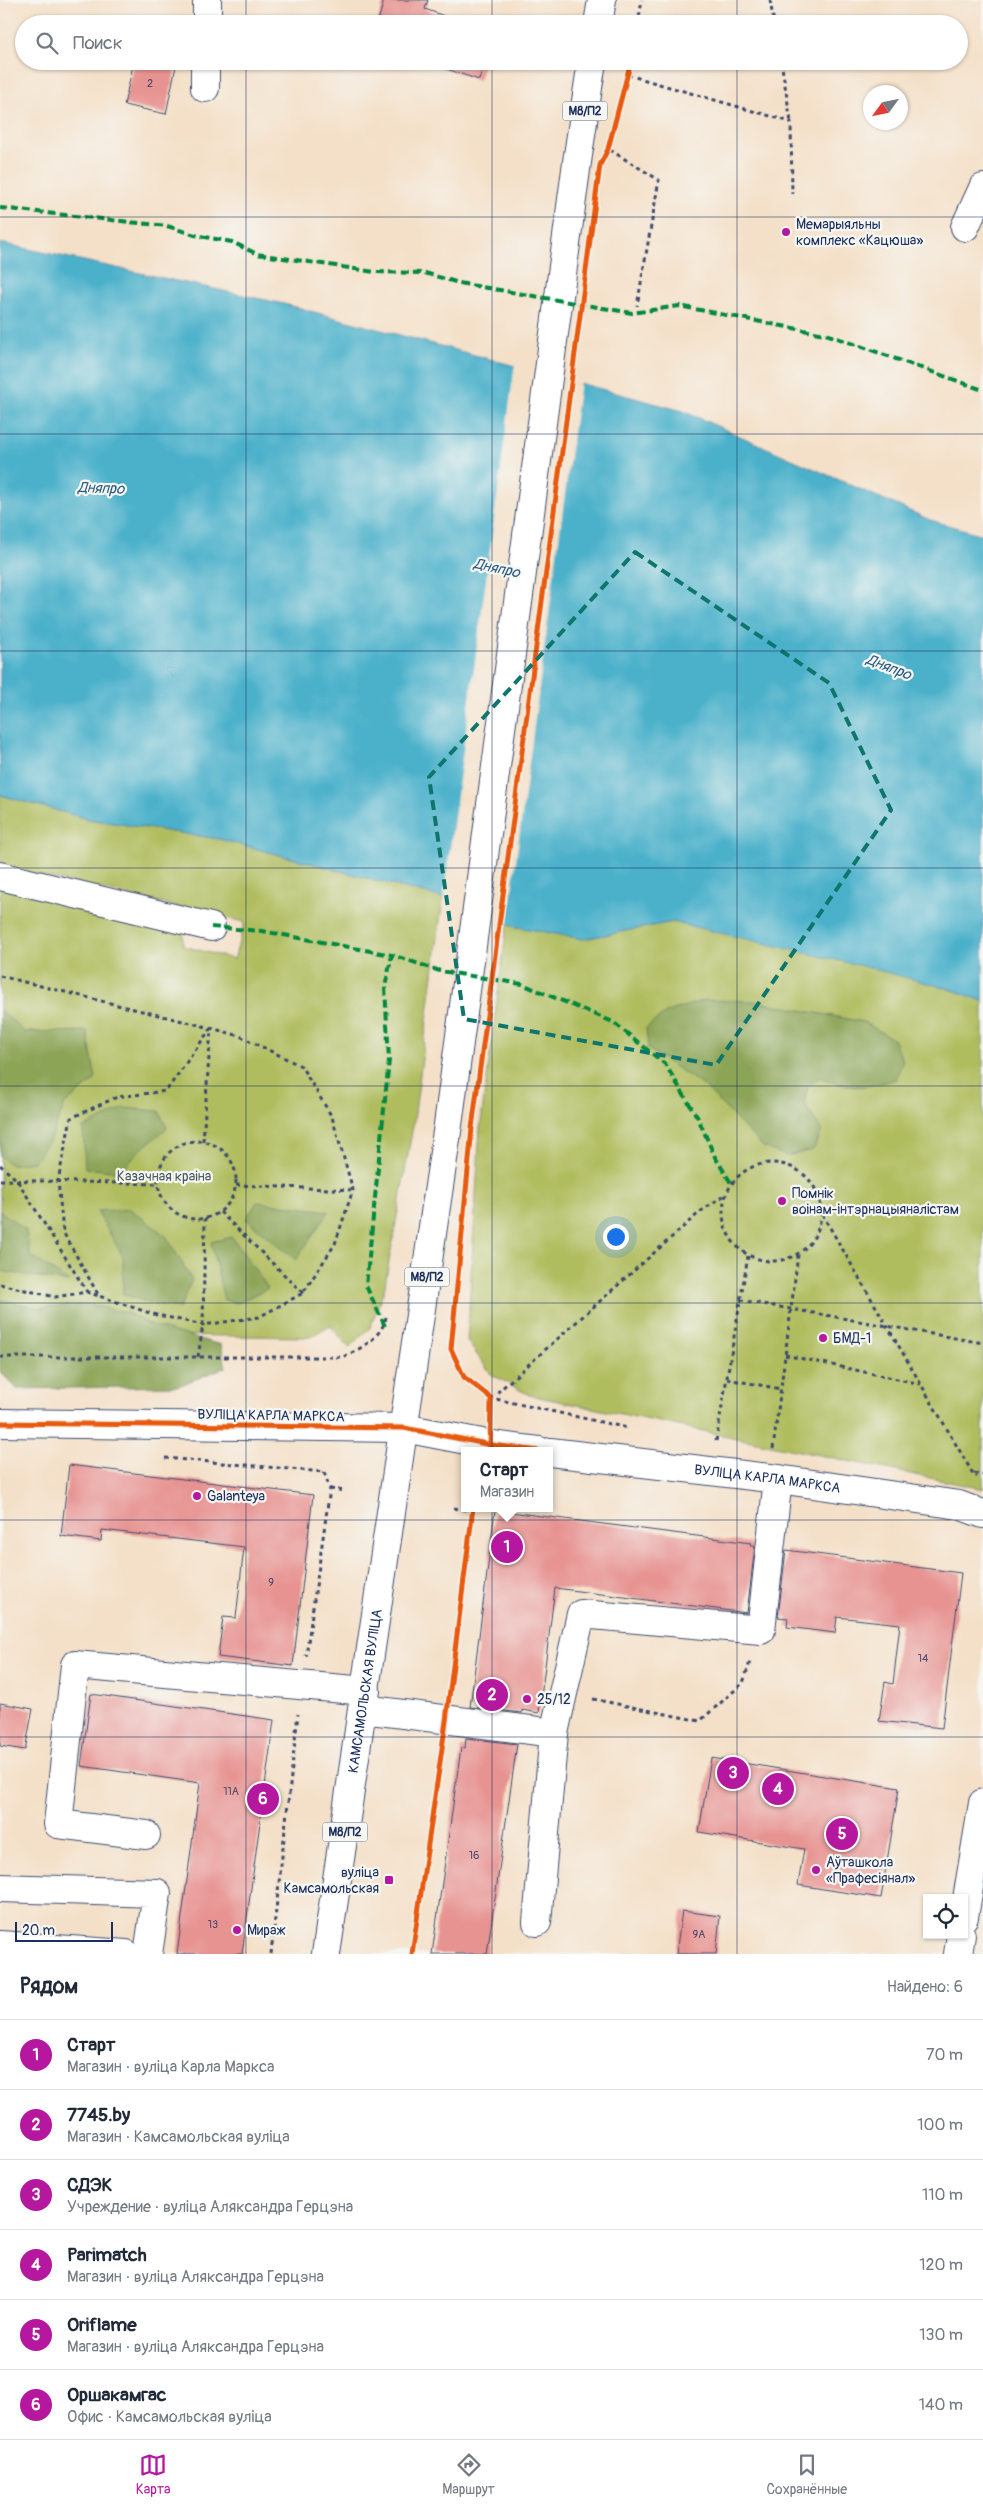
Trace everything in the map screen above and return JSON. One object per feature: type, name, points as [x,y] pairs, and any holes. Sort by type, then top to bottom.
[{"type":"main road","points":[[206,15],[207,0]]},
{"type":"main road","points":[[600,15],[602,0]]},
{"type":"main road","name":"М8/П2","points":[[404,1428],[448,1124],[591,70]]},
{"type":"main road","points":[[965,227],[983,188]]},
{"type":"main road","points":[[0,876],[211,927]]},
{"type":"main road","name":"ВУЛІЦА КАРЛА МАРКСА","points":[[0,1423],[404,1428],[508,1447]]},
{"type":"main road","name":"КАМСАМОЛЬСКАЯ ВУЛІЦА","points":[[326,1954],[404,1428]]},
{"type":"main road","name":"ВУЛІЦА КАРЛА МАРКСА","points":[[553,1452],[775,1468],[960,1505],[983,1514]]},
{"type":"main road","points":[[538,1922],[554,1733],[581,1614],[761,1630],[775,1468]]},
{"type":"main road","points":[[146,1835],[58,1824],[75,1665],[302,1684],[365,1700],[554,1733]]},
{"type":"main road","points":[[968,1894],[983,1803]]},
{"type":"main road","points":[[0,1888],[157,1893],[148,1954]]},
{"type":"main road","points":[[958,1954],[960,1939]]},
{"type":"main road","points":[[0,1945],[126,1954]]},
{"type":"path","points":[[640,15],[642,0]]},
{"type":"path","points":[[770,0],[772,15]]},
{"type":"path","points":[[782,70],[791,122],[792,194]]},
{"type":"path","points":[[628,75],[791,122]]},
{"type":"path","points":[[608,149],[658,180],[638,306]]},
{"type":"path","points":[[0,976],[240,1036],[301,1066],[332,1117],[353,1190],[335,1244],[303,1293],[259,1317],[203,1325],[153,1314],[87,1292],[55,1297],[0,1284]]},
{"type":"path","points":[[203,1141],[210,1028]]},
{"type":"path","points":[[99,1296],[63,1232],[58,1182],[72,1118],[117,1097],[166,1091],[210,1028]]},
{"type":"path","points":[[203,1141],[217,1146],[228,1156],[235,1170],[236,1184],[231,1200],[220,1212],[205,1218],[189,1218],[174,1212],[163,1200],[158,1184],[159,1170],[165,1157],[182,1144],[203,1141]]},
{"type":"path","points":[[822,1214],[818,1230],[810,1244],[798,1255],[786,1260],[773,1262],[760,1261],[736,1248],[728,1236],[723,1222],[722,1208],[731,1183],[742,1172],[756,1165],[772,1162],[788,1165],[813,1184],[819,1198],[822,1214],[972,1472],[983,1483]]},
{"type":"path","points":[[0,1165],[17,1180],[87,1292]]},
{"type":"path","points":[[0,1180],[158,1184]]},
{"type":"path","points":[[236,1184],[353,1190]]},
{"type":"path","points":[[457,1291],[451,1349],[464,1377],[491,1398],[700,1212],[726,1194]]},
{"type":"path","points":[[220,1212],[303,1293]]},
{"type":"path","points":[[198,1357],[203,1325],[205,1218]]},
{"type":"path","points":[[775,1468],[781,1389],[798,1255]]},
{"type":"path","points":[[715,1447],[748,1256]]},
{"type":"path","points":[[740,1300],[983,1343]]},
{"type":"path","points":[[0,1358],[343,1357],[363,1348],[384,1326],[386,1316]]},
{"type":"path","points":[[785,1356],[921,1384]]},
{"type":"path","points":[[727,1379],[781,1389]]},
{"type":"path","points":[[161,1458],[324,1472],[330,1488],[302,1684],[271,1954]]},
{"type":"path","points":[[972,1472],[983,1475]]},
{"type":"path","points":[[330,1488],[345,1491]]},
{"type":"path","points":[[454,1508],[461,1509]]},
{"type":"path","points":[[563,1692],[700,1721],[742,1683],[761,1630]]},
{"type":"highlighted area","points":[[635,552],[829,683],[891,810],[716,1065],[464,1019],[429,777]]},
{"type":"green space","name":"Казачная краіна","points":[[0,795],[88,819],[219,839],[443,898],[414,1120],[384,1290],[370,1328],[349,1347],[330,1325],[310,1337],[0,1333],[0,887],[183,933],[183,946],[234,959],[245,922],[0,867]]},
{"type":"green space","points":[[673,922],[869,966],[908,976],[983,1001],[983,1489],[529,1395],[491,1374],[467,1341],[480,1129],[507,925],[583,939]]},
{"type":"green space","points":[[705,1000],[754,1001],[864,1022],[893,1039],[903,1060],[896,1079],[858,1087],[840,1084],[820,1077],[808,1086],[804,1103],[822,1131],[813,1150],[786,1156],[763,1147],[704,1086],[648,1049],[646,1028],[667,1012]]},
{"type":"green space","points":[[0,1010],[25,1032],[87,1031],[96,1079],[65,1104],[50,1140],[34,1162],[10,1165],[0,1155]]},
{"type":"green space","points":[[124,1108],[159,1111],[167,1128],[140,1150],[120,1172],[85,1168],[83,1128]]},
{"type":"green space","points":[[257,1202],[329,1211],[296,1260],[246,1219]]},
{"type":"green space","points":[[130,1209],[166,1236],[192,1280],[180,1308],[149,1303],[123,1294],[123,1257],[97,1211]]},
{"type":"green space","points":[[0,1211],[26,1230],[30,1255],[69,1282],[0,1271]]},
{"type":"green space","points":[[232,1237],[268,1288],[238,1303],[224,1300],[211,1242]]},
{"type":"green space","points":[[0,1299],[39,1308],[88,1304],[128,1313],[153,1326],[221,1345],[226,1367],[178,1386],[17,1389],[0,1372]]},
{"type":"water","name":"Дняпро","points":[[0,243],[284,304],[683,411],[930,520],[983,535],[983,1001],[950,989],[862,966],[673,922],[583,939],[507,925],[443,898],[219,839],[88,819],[0,795]]},
{"type":"pier","points":[[515,363],[580,381],[507,928],[443,900]]},
{"type":"building","points":[[384,0],[428,0],[425,9],[441,15],[380,15]]},
{"type":"building","points":[[132,70],[175,70],[166,114],[124,105]]},
{"type":"building","points":[[450,70],[482,70],[479,80]]},
{"type":"building","points":[[69,1465],[313,1495],[293,1666],[218,1657],[223,1617],[236,1618],[244,1547],[102,1530],[101,1541],[61,1536]]},
{"type":"building","points":[[495,1512],[511,1512],[751,1543],[750,1546],[755,1546],[747,1613],[555,1588],[539,1713],[522,1710],[522,1713],[470,1707]]},
{"type":"building","points":[[786,1550],[961,1573],[942,1728],[879,1721],[885,1682],[893,1684],[900,1624],[837,1617],[835,1633],[787,1627],[788,1618],[778,1617]]},
{"type":"building","points":[[91,1694],[274,1720],[242,1954],[177,1954],[200,1783],[81,1766]]},
{"type":"building","points":[[0,1703],[33,1709],[25,1750],[0,1746]]},
{"type":"building","points":[[466,1738],[517,1744],[487,1954],[432,1954],[461,1748],[465,1748]]},
{"type":"building","points":[[711,1758],[899,1788],[881,1898],[798,1885],[804,1849],[699,1832]]},
{"type":"building","points":[[682,1911],[720,1916],[716,1954],[676,1954]]},
{"type":"marked path","points":[[0,208],[167,226],[195,235],[232,242],[257,254],[375,272],[425,273],[459,283],[632,313],[679,306],[829,335],[983,390]]},
{"type":"marked path","points":[[211,927],[262,931],[392,955]]},
{"type":"marked path","points":[[385,1326],[366,1286],[389,1060],[385,987],[392,955],[440,971],[522,984],[613,1022],[665,1064],[698,1118],[715,1157],[731,1183]]},
{"type":"cycle path","points":[[490,1447],[491,1398],[464,1377],[451,1349],[472,1128],[600,165],[608,149],[629,70]]},
{"type":"cycle path","points":[[0,1423],[404,1428],[508,1447]]},
{"type":"cycle path","points":[[412,1954],[446,1721],[472,1512]]},
{"type":"place","name":"Мемарыяльны комплекс «Кацюша»","points":[[786,232]]},
{"type":"place","name":"Помнік воінам-інтэрнацыяналістам","points":[[782,1201]]},
{"type":"place","name":"БМД-1","points":[[823,1338]]},
{"type":"place","name":"Galanteya","points":[[197,1496]]},
{"type":"place","name":"Старт","points":[[507,1547]]},
{"type":"place","name":"7745.by","points":[[492,1695]]},
{"type":"place","name":"25/12","points":[[527,1699]]},
{"type":"place","name":"СДЭК","points":[[733,1773]]},
{"type":"place","name":"Parimatch","points":[[778,1789]]},
{"type":"place","name":"Оршакамгас","points":[[263,1799]]},
{"type":"place","name":"Oriflame","points":[[842,1834]]},
{"type":"place","name":"Аўташкола «Прафесіянал»","points":[[816,1870]]},
{"type":"place","name":"вуліца Камсамольская","points":[[389,1880]]},
{"type":"place","name":"Мираж","points":[[237,1930]]}]
